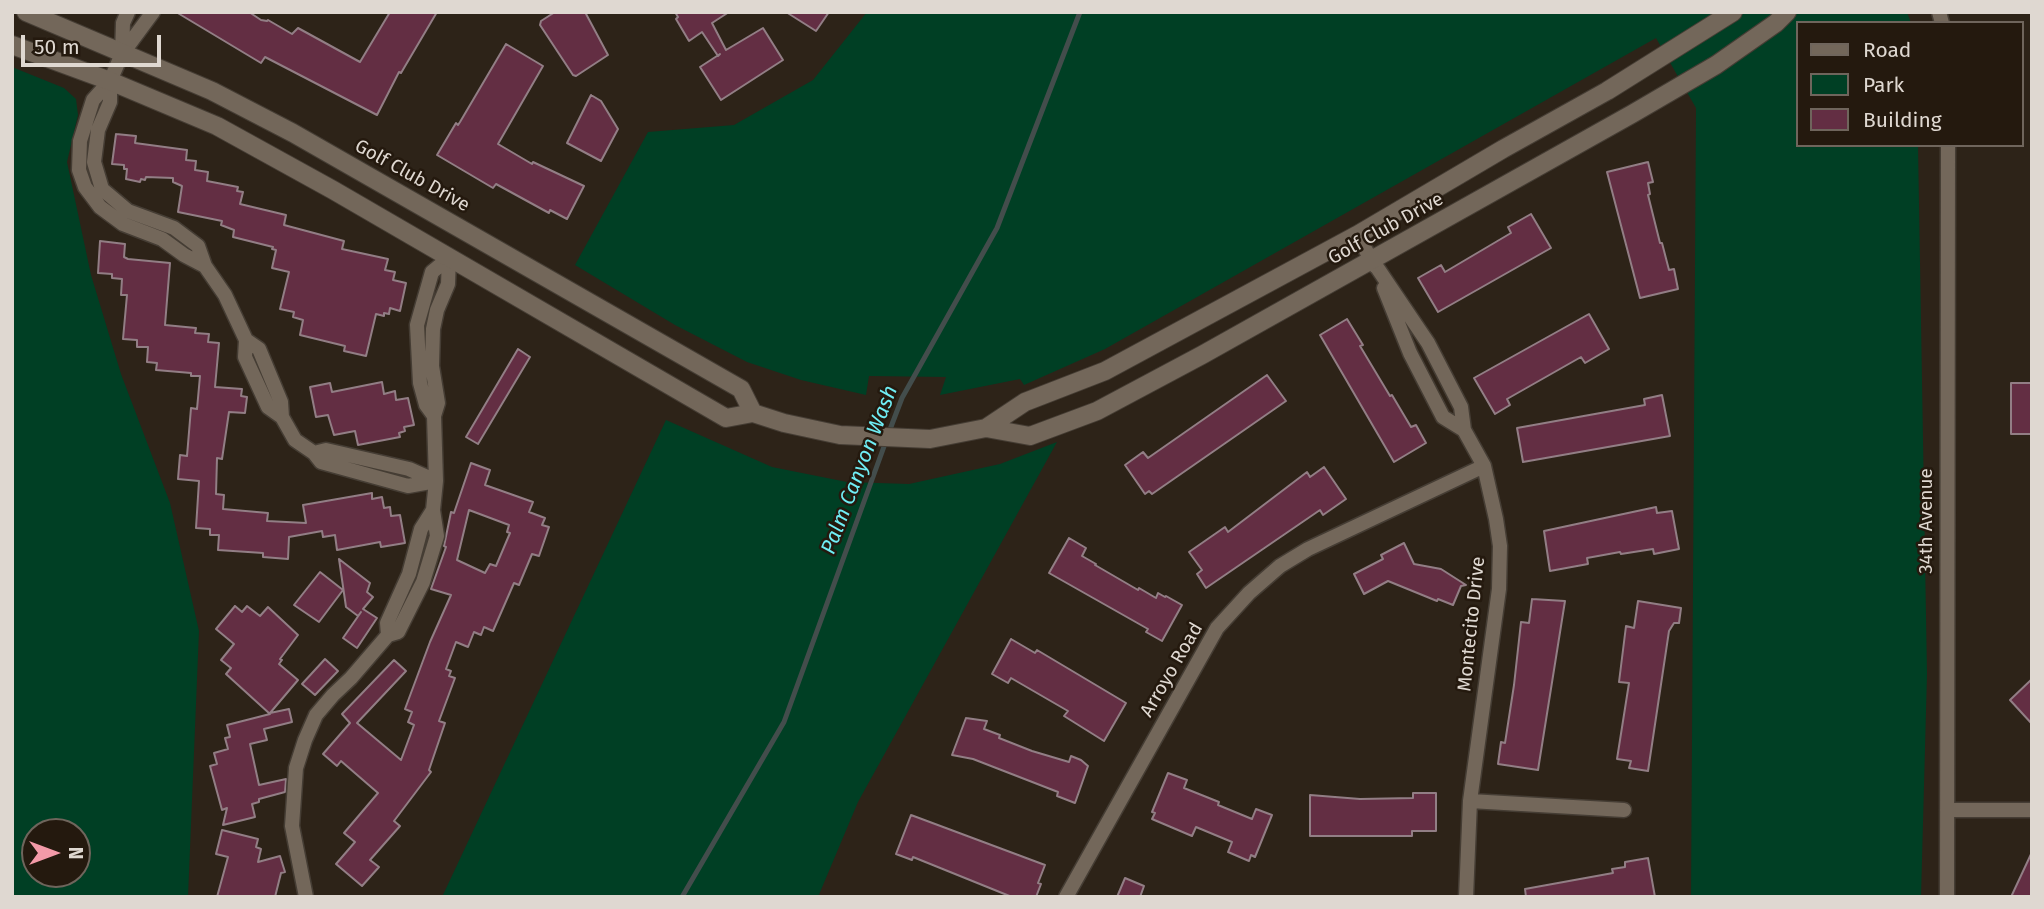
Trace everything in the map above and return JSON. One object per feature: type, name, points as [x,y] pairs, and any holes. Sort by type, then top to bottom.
[{"type":"street","name":"Golf Club Drive","points":[[26,12],[212,91],[472,233],[741,389],[753,413]]},
{"type":"street","points":[[122,54],[122,23],[128,12]]},
{"type":"street","points":[[153,12],[122,54],[110,81],[93,100],[80,141],[79,170],[85,187],[100,207],[122,224],[162,239],[205,266],[225,295],[246,340],[246,357],[268,407],[282,417],[295,440],[314,453],[321,462],[408,486],[436,481]]},
{"type":"street","name":"Golf Club Drive","points":[[986,428],[1026,402],[1105,371],[1357,236],[1607,91],[1733,12]]},
{"type":"street","name":"Golf Club Drive","points":[[12,45],[110,81],[217,126],[333,190],[726,418],[753,413],[784,424],[839,435],[930,439],[986,428],[1030,436],[1097,411],[1372,261],[1716,65],[1776,23],[1787,12]]},
{"type":"street","name":"34th Avenue","points":[[1947,897],[1948,147]]},
{"type":"street","points":[[1357,236],[1372,261],[1410,353],[1443,417],[1464,430]]},
{"type":"street","points":[[306,897],[292,826],[296,768],[302,749],[316,715],[388,635],[398,632],[424,582],[437,536],[433,510],[436,481],[434,416],[426,405],[420,383],[417,326],[432,272],[449,258]]},
{"type":"street","name":"Montecito Drive","points":[[1372,261],[1432,351],[1461,407],[1464,430],[1484,466],[1500,546],[1499,589],[1470,801],[1466,897]]},
{"type":"street","name":"Arroyo Road","points":[[1066,897],[1217,628],[1248,593],[1280,566],[1308,549],[1484,466]]},
{"type":"street","points":[[1470,801],[1624,810]]},
{"type":"street","points":[[1947,810],[2032,810]]},
{"type":"green space","points":[[867,12],[1907,12],[1910,21],[1796,21],[1796,147],[1918,147],[1927,674],[1921,897],[1691,897],[1696,108],[1656,38],[1105,349],[1024,385],[1020,379],[940,395],[946,377],[869,376],[866,395],[801,380],[747,362],[675,325],[575,265],[648,132],[734,125],[813,80]]},
{"type":"green space","points":[[12,67],[64,88],[76,99],[78,115],[67,162],[91,275],[121,374],[170,503],[199,631],[188,897],[12,897]]},
{"type":"green space","points":[[666,420],[772,467],[847,482],[909,484],[1000,464],[1057,442],[858,802],[818,897],[442,897]]},
{"type":"building","points":[[176,12],[249,12],[292,34],[298,28],[360,62],[390,12],[437,12],[401,73],[399,72],[377,115],[265,57],[261,63]]},
{"type":"building","points":[[555,12],[585,12],[608,55],[576,76],[573,75],[540,25],[541,21]]},
{"type":"building","points":[[675,12],[729,12],[712,23],[726,50],[763,28],[783,60],[721,100],[700,67],[718,56],[702,32],[689,41],[676,19],[678,17]]},
{"type":"building","points":[[786,12],[829,12],[816,31]]},
{"type":"building","points":[[506,44],[543,66],[498,144],[532,164],[533,162],[584,186],[567,219],[550,210],[549,213],[496,184],[493,188],[437,155],[456,123],[458,125],[460,122]]},
{"type":"building","points":[[591,95],[601,101],[618,129],[601,161],[567,143]]},
{"type":"building","points":[[116,134],[136,136],[135,143],[187,150],[186,160],[196,161],[195,170],[208,172],[207,181],[238,187],[237,191],[243,192],[240,204],[286,215],[284,225],[344,241],[342,249],[388,259],[385,270],[395,272],[393,280],[406,283],[400,311],[390,308],[389,314],[376,314],[366,356],[344,351],[345,346],[300,335],[303,320],[293,317],[294,312],[280,309],[289,272],[272,268],[276,250],[233,237],[234,230],[221,225],[222,221],[178,212],[182,186],[173,182],[173,178],[146,177],[140,182],[126,179],[127,169],[124,169],[124,165],[112,164]]},
{"type":"building","points":[[1648,162],[1653,182],[1648,183],[1648,195],[1660,243],[1669,270],[1674,269],[1678,289],[1640,298],[1607,172]]},
{"type":"building","points":[[1531,214],[1551,248],[1438,312],[1418,278],[1441,265],[1445,272],[1511,233],[1508,227]]},
{"type":"building","points":[[100,241],[125,244],[124,257],[128,259],[170,263],[165,325],[196,328],[195,333],[209,334],[208,342],[219,343],[215,387],[242,389],[241,396],[247,397],[245,413],[229,412],[222,459],[217,458],[216,494],[224,495],[223,509],[268,513],[267,521],[306,523],[303,505],[372,493],[372,499],[382,497],[384,508],[390,507],[391,516],[400,515],[405,543],[381,547],[380,542],[337,550],[335,535],[323,537],[322,531],[289,537],[288,559],[263,557],[263,553],[218,550],[219,535],[210,535],[210,529],[196,528],[199,481],[178,479],[180,455],[187,456],[191,408],[197,409],[200,376],[156,370],[157,363],[147,362],[148,347],[137,347],[137,340],[123,339],[127,295],[121,295],[122,279],[112,278],[112,274],[98,273]]},
{"type":"building","points":[[1589,314],[1609,349],[1585,363],[1581,357],[1507,399],[1510,405],[1495,414],[1474,378]]},
{"type":"building","points":[[1347,319],[1390,396],[1392,395],[1411,427],[1416,425],[1426,443],[1394,462],[1320,335]]},
{"type":"building","points":[[518,349],[530,357],[478,444],[466,437]]},
{"type":"building","points":[[1267,375],[1286,401],[1152,494],[1149,491],[1145,494],[1125,465],[1143,452],[1148,458]]},
{"type":"building","points":[[382,382],[384,394],[395,391],[396,400],[408,398],[414,425],[404,427],[405,431],[399,433],[400,437],[358,445],[355,431],[334,435],[328,415],[316,417],[310,387],[330,383],[332,392]]},
{"type":"building","points":[[2011,383],[2032,383],[2032,434],[2011,434]]},
{"type":"building","points":[[1662,395],[1670,436],[1523,462],[1517,428],[1645,405],[1644,399]]},
{"type":"building","points":[[471,463],[490,470],[485,485],[533,502],[529,512],[545,518],[542,525],[549,527],[539,556],[532,554],[519,585],[514,583],[493,631],[484,627],[481,635],[474,632],[468,647],[456,642],[446,669],[451,671],[449,676],[455,678],[439,721],[445,723],[429,770],[431,772],[394,821],[400,826],[370,860],[379,867],[362,886],[336,864],[355,842],[344,833],[378,793],[341,761],[337,766],[323,754],[350,723],[342,714],[394,660],[406,671],[357,723],[401,760],[414,725],[408,722],[412,712],[405,709],[451,595],[431,589],[446,547],[444,546],[451,512],[454,513]],"holes":[[[469,510],[509,525],[507,532],[510,533],[496,566],[490,564],[485,573],[457,560]]]},
{"type":"building","points":[[1324,467],[1346,499],[1323,515],[1320,510],[1206,588],[1197,574],[1202,570],[1189,552],[1225,527],[1228,532],[1307,472],[1310,477]]},
{"type":"building","points":[[1656,507],[1657,513],[1672,511],[1679,549],[1654,554],[1653,549],[1620,552],[1587,558],[1588,564],[1550,571],[1544,531]]},
{"type":"building","points":[[1069,538],[1086,548],[1082,556],[1095,565],[1138,590],[1139,588],[1156,598],[1158,593],[1182,605],[1162,641],[1146,632],[1148,629],[1049,573]]},
{"type":"building","points":[[1404,543],[1414,564],[1441,569],[1466,585],[1461,586],[1453,605],[1388,581],[1364,594],[1354,574],[1383,559],[1381,555]]},
{"type":"building","points":[[339,559],[370,583],[367,592],[373,597],[363,609],[377,618],[357,648],[343,638],[361,612],[358,616],[346,607]]},
{"type":"building","points":[[320,572],[343,590],[319,622],[294,605]]},
{"type":"building","points":[[1532,599],[1565,601],[1538,770],[1498,764],[1501,742],[1505,743],[1521,622],[1529,623]]},
{"type":"building","points":[[1638,601],[1681,608],[1679,623],[1674,623],[1669,631],[1648,771],[1629,768],[1631,761],[1617,759],[1629,683],[1619,682],[1626,626],[1634,628]]},
{"type":"building","points":[[235,606],[242,612],[247,606],[260,616],[268,607],[298,635],[279,664],[298,680],[270,713],[289,709],[292,722],[264,729],[267,740],[250,744],[259,785],[286,779],[285,792],[259,799],[259,802],[252,804],[255,817],[223,825],[227,808],[222,810],[210,766],[217,764],[214,753],[228,749],[225,738],[230,737],[227,725],[270,714],[226,674],[231,668],[221,660],[234,644],[216,629]]},
{"type":"building","points":[[1011,639],[1035,653],[1037,650],[1126,703],[1104,741],[1064,716],[1068,711],[1011,678],[1008,683],[992,674]]},
{"type":"building","points":[[325,659],[338,671],[315,695],[302,684]]},
{"type":"building","points":[[2032,679],[2032,724],[2010,700]]},
{"type":"building","points":[[966,718],[987,721],[984,729],[1032,751],[1069,762],[1071,756],[1081,760],[1088,766],[1075,803],[1057,796],[1058,792],[973,759],[952,755]]},
{"type":"building","points":[[1168,773],[1187,780],[1184,788],[1252,819],[1256,809],[1272,815],[1255,857],[1251,855],[1249,861],[1228,852],[1232,842],[1196,827],[1192,836],[1152,819],[1155,813],[1152,812]]},
{"type":"building","points":[[1413,793],[1436,793],[1436,831],[1412,831],[1412,836],[1310,836],[1310,795],[1360,799],[1413,798]]},
{"type":"building","points":[[911,815],[1045,865],[1036,897],[1012,897],[913,857],[912,860],[896,854]]},
{"type":"building","points":[[222,830],[258,839],[256,847],[261,849],[258,862],[280,856],[285,872],[281,873],[275,897],[217,897],[228,857],[216,854]]},
{"type":"building","points":[[2032,852],[2032,897],[2011,897]]},
{"type":"building","points":[[1648,858],[1655,897],[1526,897],[1525,889],[1613,873],[1612,869],[1625,867],[1625,862]]},
{"type":"building","points":[[1125,878],[1144,886],[1140,897],[1117,897]]},
{"type":"waterway","name":"Palm Canyon Wash","points":[[889,432],[902,398],[997,228],[1080,12]]},
{"type":"waterway","name":"Palm Canyon Wash","points":[[682,897],[784,722],[886,441]]}]
